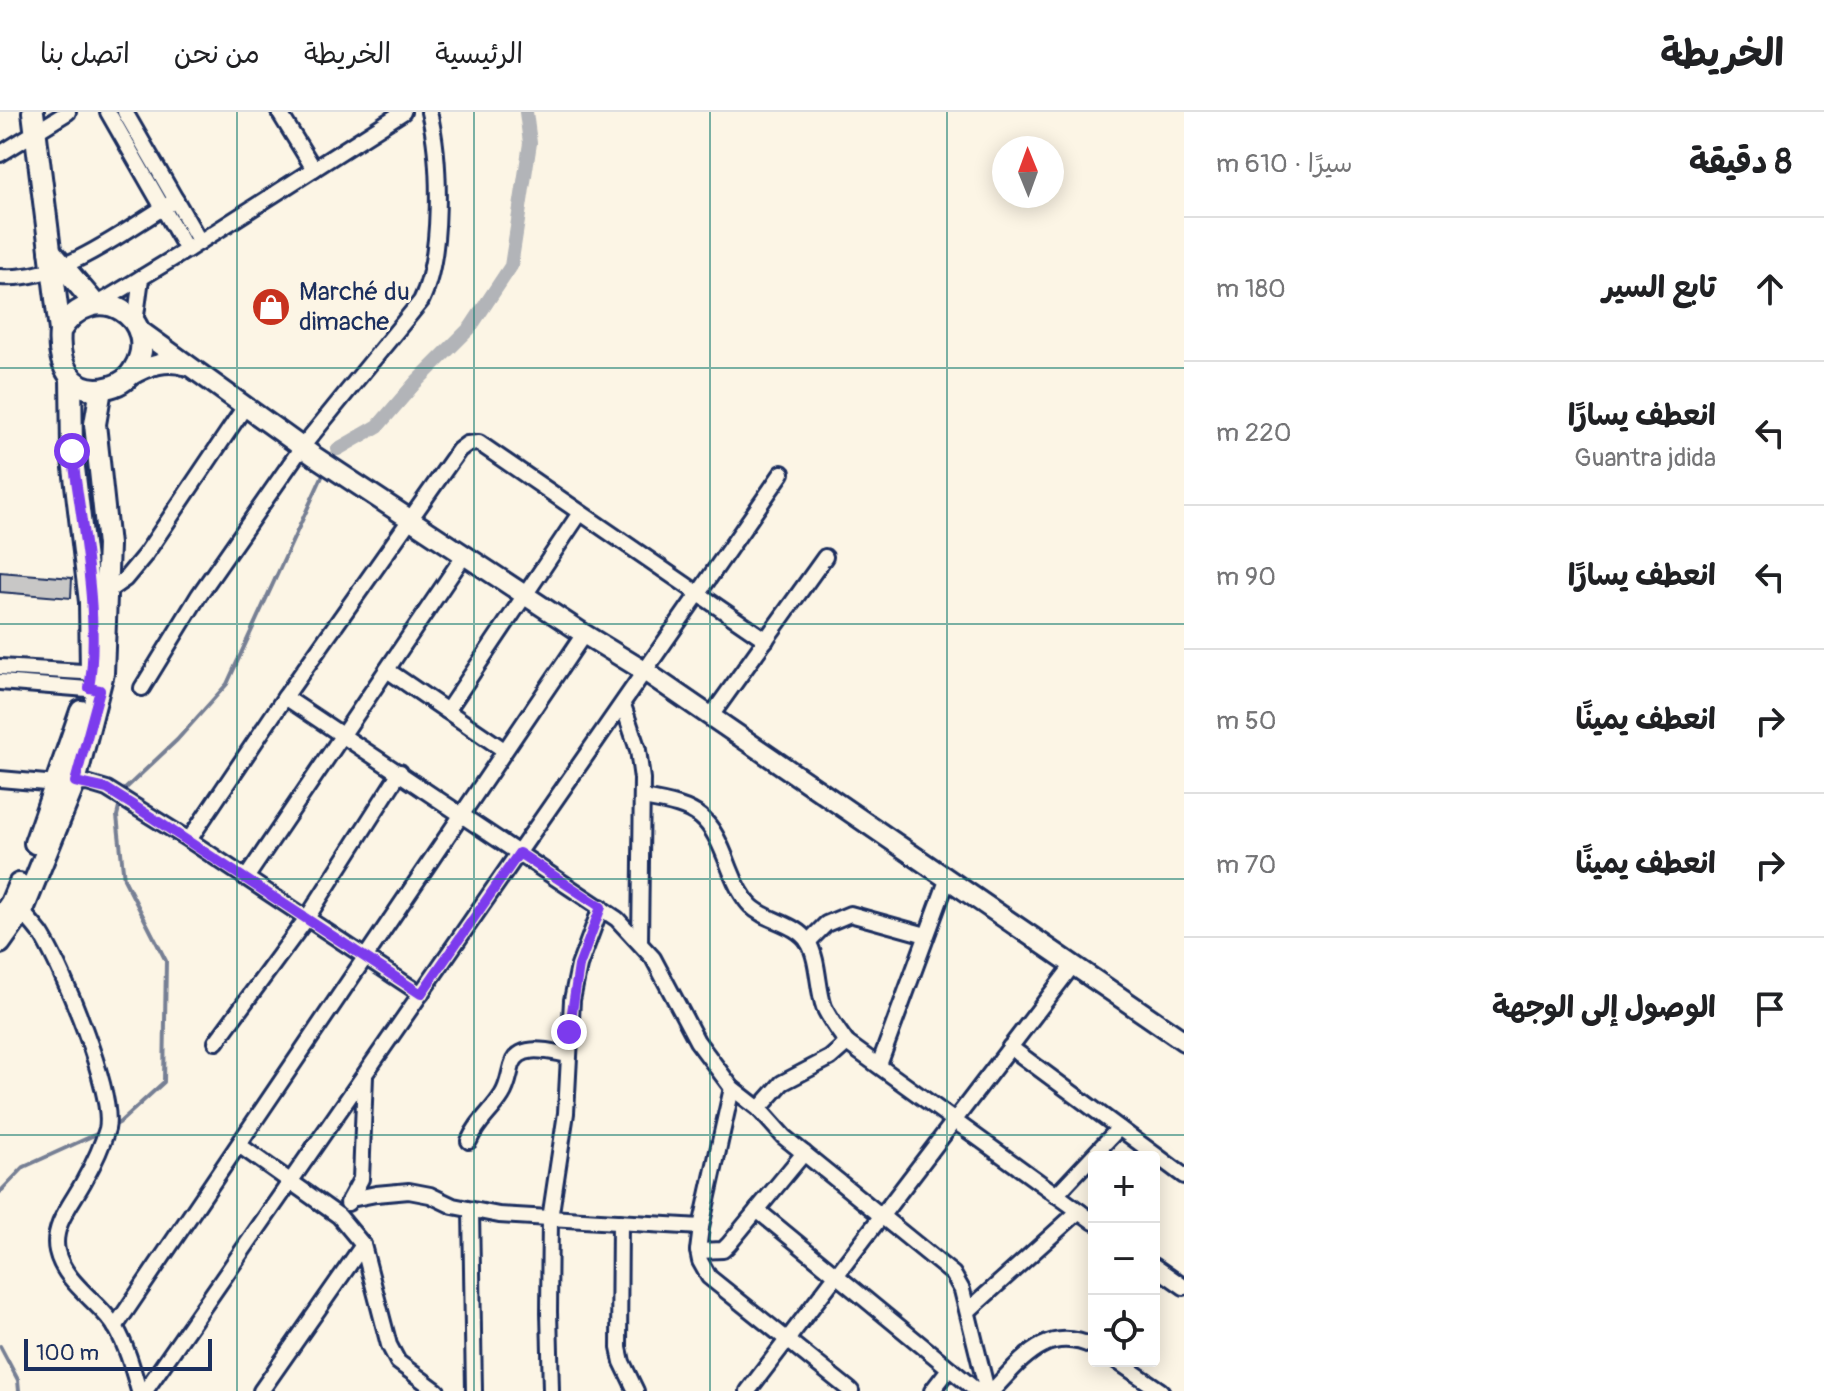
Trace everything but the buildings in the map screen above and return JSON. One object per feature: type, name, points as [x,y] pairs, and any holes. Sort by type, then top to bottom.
[{"type":"main road","points":[[34,122],[55,263],[61,364],[71,377],[85,386],[101,389],[112,387],[130,376],[139,361],[142,345],[137,326],[125,313],[112,306],[96,304],[80,309],[68,318],[60,331]]},
{"type":"main road","points":[[55,263],[96,304]]},
{"type":"main road","points":[[71,377],[72,451],[99,597]]},
{"type":"main road","points":[[0,943],[66,783],[96,681],[99,597],[108,545],[95,424],[101,389]]},
{"type":"street","points":[[0,154],[34,122],[68,112]]},
{"type":"street","points":[[279,112],[314,169]]},
{"type":"street","points":[[96,304],[200,242],[403,112]]},
{"type":"street","points":[[142,688],[199,595],[421,301],[432,276],[438,171],[429,112]]},
{"type":"street","points":[[115,113],[178,219],[187,250]]},
{"type":"street","points":[[0,277],[15,278],[55,263],[169,203]]},
{"type":"street","points":[[178,219],[200,242]]},
{"type":"street","points":[[141,278],[137,326],[353,482],[646,672],[1184,1041]]},
{"type":"street","points":[[130,376],[145,367],[162,363],[179,363],[196,368]]},
{"type":"street","points":[[99,597],[125,579],[145,555],[246,405]]},
{"type":"street","points":[[189,840],[410,517],[459,450],[467,444],[479,443],[766,640]]},
{"type":"street","points":[[142,1391],[782,473]]},
{"type":"street","points":[[447,711],[580,513]]},
{"type":"street","points":[[246,878],[465,554]]},
{"type":"street","points":[[711,716],[825,557]]},
{"type":"street","points":[[115,1327],[584,634]]},
{"type":"street","points":[[0,667],[96,681]]},
{"type":"street","points":[[387,670],[504,750]]},
{"type":"street","points":[[0,682],[96,681]]},
{"type":"street","points":[[285,697],[601,907],[640,942],[653,958],[697,1041],[732,1088],[759,1109],[784,1137],[953,1274],[962,1290],[989,1391],[1030,1353],[1051,1341],[1070,1339],[1088,1345]]},
{"type":"street","points":[[623,705],[638,750],[643,798],[640,942]]},
{"type":"street","points":[[216,1042],[307,918],[400,772]]},
{"type":"street","points":[[0,779],[107,789],[421,994]]},
{"type":"street","points":[[643,798],[692,809],[707,821],[747,902],[755,910],[798,932],[808,942],[824,1007],[847,1043],[1088,1218]]},
{"type":"street","points":[[879,1065],[948,878]]},
{"type":"street","points":[[551,1391],[550,1219],[566,1113],[572,1000],[579,966],[601,907]]},
{"type":"street","points":[[11,911],[40,933],[57,963],[103,1085],[108,1125],[85,1181],[63,1215],[56,1237],[56,1251],[69,1276],[115,1327],[142,1391]]},
{"type":"street","points":[[808,942],[826,924],[850,914],[926,935]]},
{"type":"street","points":[[748,1391],[1073,965]]},
{"type":"street","points":[[759,1109],[782,1083],[830,1058],[847,1043]]},
{"type":"street","points":[[1010,1047],[1184,1176]]},
{"type":"street","points":[[469,1141],[476,1125],[500,1098],[514,1059],[519,1054],[526,1051],[569,1055]]},
{"type":"street","points":[[339,1216],[361,1179],[365,1075]]},
{"type":"street","points":[[732,1088],[701,1227],[700,1261],[709,1277],[851,1391]]},
{"type":"street","points":[[1056,1195],[1119,1128]]},
{"type":"street","points":[[239,1145],[339,1216],[363,1245],[389,1345],[398,1362],[435,1391]]},
{"type":"street","points":[[698,1251],[723,1250],[804,1153]]},
{"type":"street","points":[[351,1199],[409,1191],[471,1210],[550,1219],[701,1227]]},
{"type":"street","points":[[471,1210],[474,1391]]},
{"type":"street","points":[[757,1210],[977,1391]]},
{"type":"street","points":[[968,1311],[1079,1211]]},
{"type":"street","points":[[620,1222],[619,1348],[636,1391]]},
{"type":"street","points":[[261,1391],[363,1245]]},
{"type":"street","points":[[1160,1270],[1184,1287]]},
{"type":"street","points":[[1126,1367],[1161,1391]]},
{"type":"street","points":[[932,1391],[949,1369]]},
{"type":"waterway","points":[[338,449],[378,426],[416,382],[470,328],[511,266],[530,143],[526,112]]},
{"type":"waterway","points":[[331,461],[338,449]]},
{"type":"waterway","points":[[111,1127],[164,1082],[166,961],[124,879],[117,816],[123,791],[177,740],[227,684],[326,468]]},
{"type":"waterway","points":[[0,1192],[24,1167],[103,1131]]},
{"type":"waterway","points":[[0,1346],[18,1380],[19,1391]]},
{"type":"place","name":"Marché du dimache","points":[[271,307]]},
{"type":"route","points":[[72,451],[90,602],[89,688],[100,690],[75,782],[107,789],[421,994],[519,853],[601,907],[579,966],[569,1032]]}]
